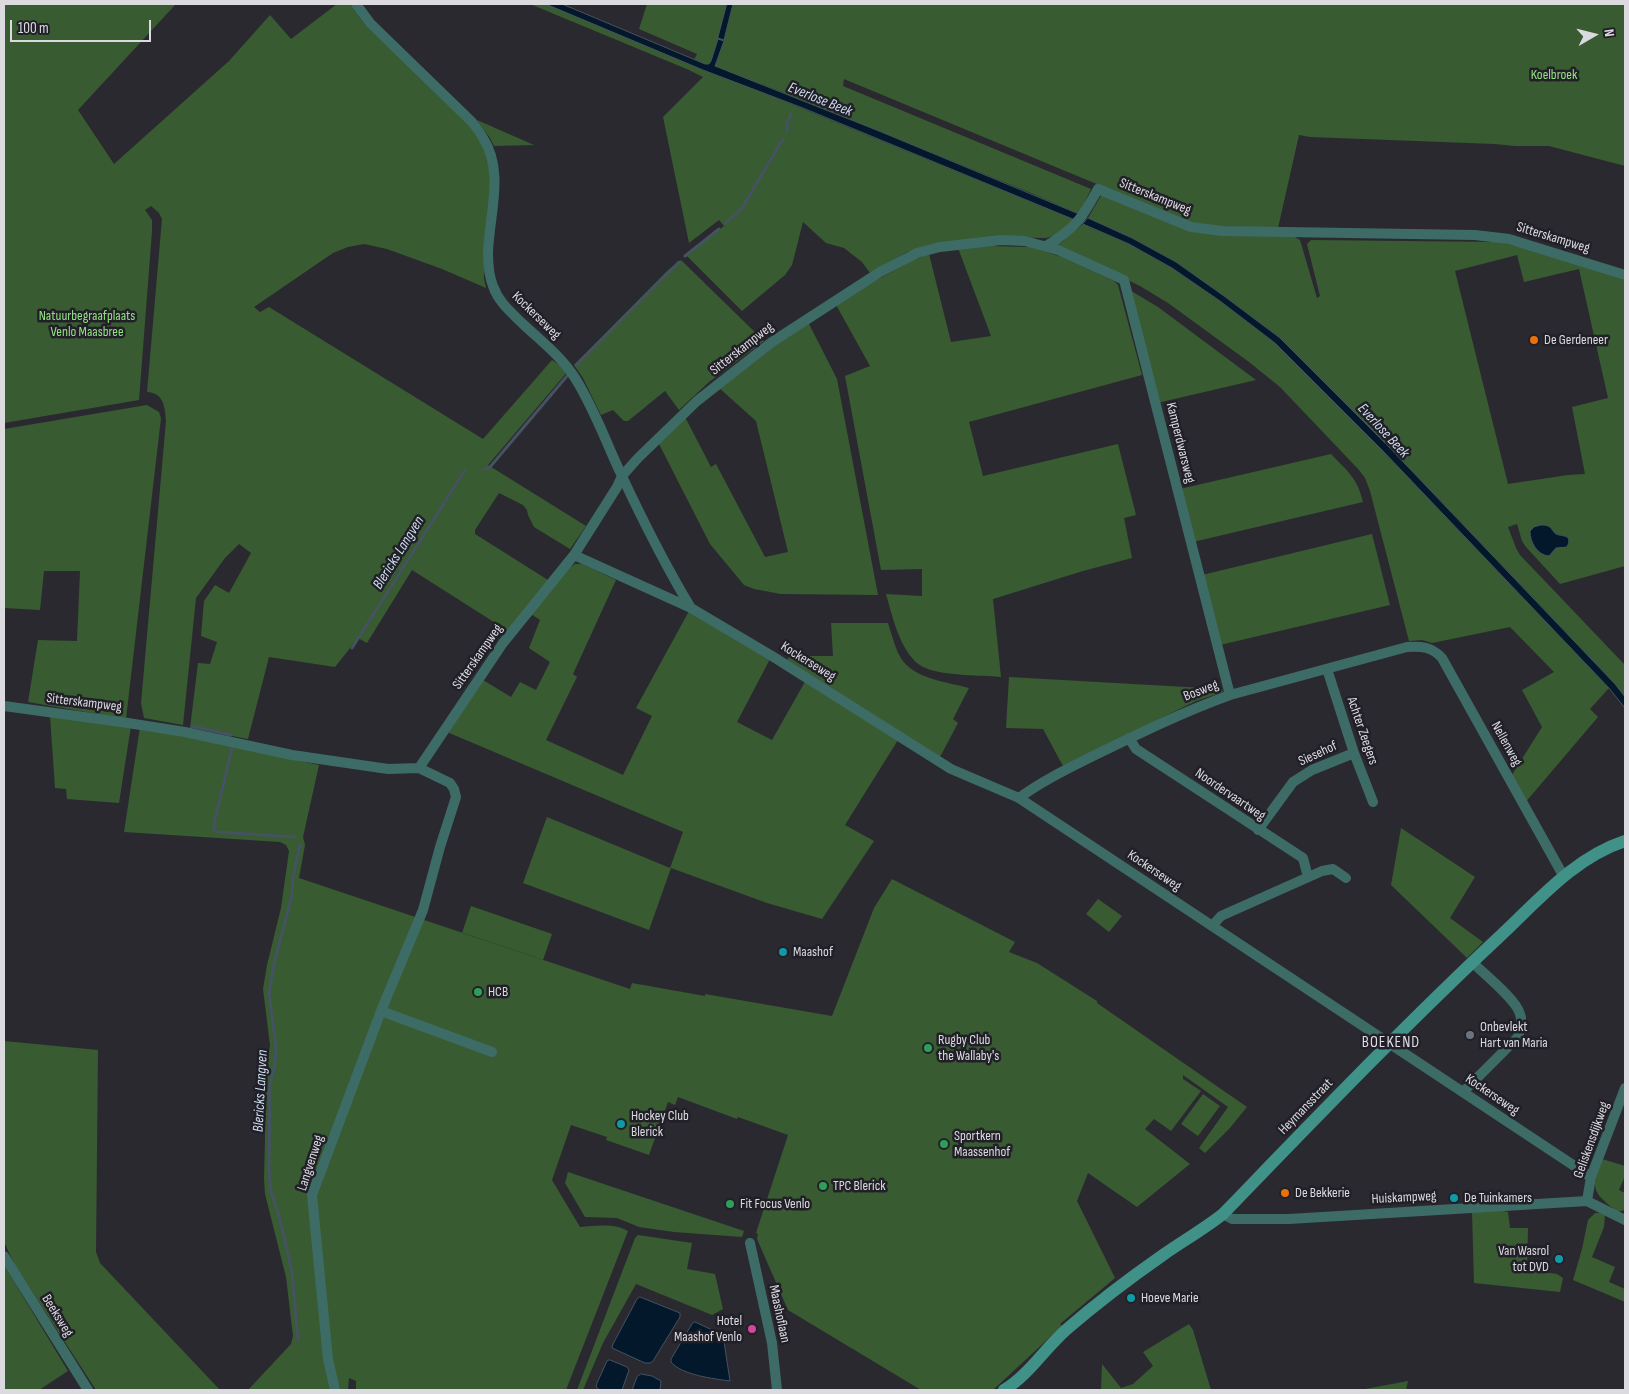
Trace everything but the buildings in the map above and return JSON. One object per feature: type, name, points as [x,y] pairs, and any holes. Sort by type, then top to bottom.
[{"type":"street","name":"Kockerseweg","points":[[356,4],[370,22],[472,122],[484,138],[491,155],[494,171],[494,191],[488,242],[488,266],[492,285],[500,302],[559,357],[575,378],[675,582],[691,608]]},
{"type":"street","name":"Sitterskampweg","points":[[4,706],[177,731],[302,757],[388,769],[419,768],[503,643],[574,555],[617,488],[622,476],[697,401],[772,342],[880,272],[917,253],[940,247],[1001,240],[1025,241],[1046,246],[1064,236],[1076,225],[1098,189],[1191,227],[1222,231],[1475,236],[1509,239],[1625,275]]},
{"type":"street","name":"Kamperdwarsweg","points":[[1046,246],[1124,280],[1230,695]]},
{"type":"street","name":"Kockerseweg","points":[[574,555],[691,608],[772,656],[952,769],[1020,798],[1591,1177]]},
{"type":"street","name":"Nellenweg","points":[[1408,648],[1422,646],[1435,650],[1442,658],[1564,877]]},
{"type":"street","name":"Bosweg","points":[[1020,798],[1036,785],[1183,713],[1230,695],[1408,648]]},
{"type":"street","name":"Achter Zeegers","points":[[1327,669],[1354,753],[1373,802]]},
{"type":"street","name":"Noordervaartweg","points":[[1129,738],[1136,749],[1303,858],[1308,877]]},
{"type":"street","name":"Siesehof","points":[[1258,830],[1293,782],[1312,770],[1354,753]]},
{"type":"street","name":"Langvenweg","points":[[335,1390],[328,1359],[312,1195],[381,1011],[424,910],[440,847],[456,797],[450,783],[419,768]]},
{"type":"street","name":"Heymansstraat","points":[[1004,1390],[1037,1361],[1066,1330],[1129,1279],[1202,1231],[1223,1214],[1472,962],[1570,870],[1598,852],[1625,841]]},
{"type":"street","points":[[1212,926],[1221,916],[1322,870],[1334,869],[1346,878]]},
{"type":"street","points":[[1463,1092],[1518,1037],[1521,1026],[1520,1013],[1514,1002],[1472,962]]},
{"type":"street","points":[[381,1011],[492,1052]]},
{"type":"street","name":"Geliskensdijkweg","points":[[1587,1201],[1591,1177],[1625,1088]]},
{"type":"street","points":[[1587,1201],[1625,1220]]},
{"type":"street","name":"Huiskampweg","points":[[1223,1214],[1232,1219],[1289,1219],[1587,1201]]},
{"type":"street","name":"Maashoflaan","points":[[750,1243],[772,1343],[777,1390]]},
{"type":"street","name":"Beeksweg","points":[[4,1256],[88,1390]]},
{"type":"green space","name":"Natuurbegraafplaats Venlo Maasbree","points":[[4,4],[176,4],[78,110],[114,164],[229,61],[270,15],[291,39],[337,4],[350,4],[365,25],[476,132],[487,153],[491,170],[484,245],[484,279],[486,288],[442,269],[387,249],[364,244],[348,247],[333,253],[254,307],[260,312],[269,307],[483,439],[552,360],[568,371],[488,465],[586,526],[570,549],[534,527],[523,505],[499,493],[475,530],[475,534],[548,580],[508,631],[412,570],[367,643],[358,638],[335,667],[269,657],[248,739],[190,728],[198,663],[210,664],[217,642],[201,636],[204,601],[215,585],[229,593],[251,553],[239,544],[225,558],[196,598],[183,725],[144,718],[141,703],[166,421],[164,406],[160,398],[153,393],[147,392],[162,219],[159,213],[151,206],[145,210],[152,220],[152,231],[139,400],[4,423]]},
{"type":"green space","name":"Koelbroek","points":[[530,4],[546,4],[694,60],[697,54],[639,29],[647,4],[1625,4],[1625,166],[1549,146],[1310,137],[1299,135],[1278,228],[1227,228],[1188,222],[844,79],[843,86],[1091,189],[1079,214],[762,84],[757,90],[1075,220],[1057,235],[1046,238],[989,237],[928,246],[907,252],[870,273],[862,262],[844,248],[826,243],[803,222],[792,265],[785,275],[742,311],[686,255],[724,226],[719,220],[689,243],[663,117],[703,77]]},
{"type":"green space","points":[[477,120],[534,145],[494,146]]},
{"type":"green space","points":[[1102,194],[1180,227],[1293,236],[1300,240],[1317,298],[1320,296],[1307,244],[1311,240],[1499,242],[1526,248],[1625,280],[1625,566],[1560,584],[1526,547],[1522,541],[1517,524],[1508,527],[1520,555],[1625,665],[1625,697],[1561,627],[1388,446],[1280,338],[1176,262],[1132,238],[1088,218]],"holes":[[[1517,255],[1524,282],[1579,269],[1608,398],[1572,407],[1585,474],[1508,484],[1455,271]],[[1550,527],[1555,533],[1566,537],[1569,544],[1556,548],[1549,556],[1535,546],[1531,540],[1530,531]]]},
{"type":"green space","points":[[1083,224],[1129,244],[1172,268],[1220,301],[1275,343],[1383,451],[1609,688],[1590,709],[1598,717],[1524,804],[1510,778],[1542,727],[1522,690],[1554,672],[1510,627],[1432,643],[1422,640],[1409,641],[1370,491],[1365,478],[1359,470],[1280,387],[1249,362],[1168,303],[1140,286],[1057,244]]},
{"type":"green space","points":[[988,246],[1031,247],[1062,257],[1114,281],[1118,285],[1142,375],[969,422],[983,476],[1118,444],[1136,515],[1124,518],[1132,558],[993,599],[1001,677],[954,674],[928,669],[911,657],[900,637],[886,594],[922,596],[922,569],[881,570],[845,376],[870,366],[835,303],[913,260],[929,254],[951,342],[991,336],[958,248]]},
{"type":"green space","points":[[681,260],[764,341],[709,382],[679,410],[665,391],[628,421],[624,421],[613,410],[601,415],[583,378],[574,365],[667,271]]},
{"type":"green space","points":[[1128,289],[1158,307],[1256,380],[1157,403]]},
{"type":"green space","points":[[807,320],[837,379],[878,595],[781,594],[754,589],[744,585],[710,544],[659,444],[685,417],[711,467],[716,464],[765,557],[788,552],[756,421],[718,387]]},
{"type":"green space","points":[[147,405],[159,412],[161,418],[126,719],[28,702],[38,640],[77,641],[80,571],[44,571],[40,610],[4,608],[4,429]]},
{"type":"green space","points":[[1331,454],[1355,481],[1363,502],[1193,542],[1180,489]]},
{"type":"green space","points":[[1372,534],[1390,605],[1220,645],[1202,575]]},
{"type":"green space","points":[[575,564],[582,564],[616,580],[573,674],[577,677],[546,740],[623,775],[652,716],[636,708],[689,611],[770,659],[737,722],[772,740],[806,680],[898,740],[845,825],[874,841],[822,919],[767,903],[671,868],[649,930],[523,883],[547,817],[670,868],[683,832],[447,732],[483,680],[511,697],[520,682],[536,690],[550,662],[529,648],[540,620],[531,614],[565,571]]},
{"type":"green space","points":[[831,623],[888,623],[903,662],[919,674],[929,678],[969,688],[953,719],[958,723],[940,757],[787,660],[790,656],[833,656]]},
{"type":"green space","points":[[1009,677],[1222,689],[1223,692],[1196,701],[1063,766],[1043,729],[1006,728]]},
{"type":"green space","points":[[50,716],[131,726],[119,803],[67,799],[66,789],[55,788]]},
{"type":"green space","name":"Sportkern Maassenhof","points":[[140,727],[319,765],[303,837],[305,845],[299,878],[630,989],[632,983],[832,1016],[874,908],[892,879],[1015,942],[1009,952],[1037,963],[1097,1001],[1097,1003],[1247,1107],[1229,1129],[1205,1153],[1199,1148],[1228,1107],[1183,1075],[1183,1079],[1201,1091],[1171,1131],[1154,1119],[1145,1129],[1190,1164],[1137,1207],[1088,1173],[1077,1201],[1115,1278],[1060,1324],[1062,1326],[993,1390],[921,1390],[788,1310],[756,1233],[788,1135],[738,1117],[737,1119],[678,1097],[675,1105],[668,1102],[649,1155],[606,1140],[607,1137],[571,1125],[552,1180],[580,1227],[611,1226],[628,1231],[566,1390],[356,1390],[356,1381],[349,1378],[348,1390],[340,1390],[335,1374],[332,1390],[248,1390],[291,1344],[293,1336],[286,1277],[265,1194],[264,1179],[264,1085],[270,1045],[263,989],[281,908],[289,851],[286,845],[280,842],[124,832]]},
{"type":"green space","points":[[1401,828],[1475,877],[1450,918],[1483,942],[1467,958],[1391,885]]},
{"type":"green space","points":[[1098,899],[1122,916],[1109,932],[1086,914]]},
{"type":"green space","points":[[471,906],[552,934],[543,960],[462,933]]},
{"type":"green space","points":[[4,1041],[98,1050],[96,1252],[100,1263],[220,1390],[96,1390],[15,1265],[4,1242]]},
{"type":"green space","points":[[1203,1094],[1220,1106],[1198,1136],[1181,1124]]},
{"type":"green space","points":[[1602,1159],[1625,1166],[1625,1176],[1619,1190],[1625,1193],[1625,1210],[1617,1212],[1598,1194],[1595,1184]]},
{"type":"green space","points":[[568,1172],[744,1231],[742,1237],[674,1232],[639,1227],[617,1218],[585,1217],[565,1183]]},
{"type":"green space","points":[[1496,1210],[1508,1212],[1510,1228],[1528,1228],[1527,1270],[1557,1274],[1563,1278],[1560,1292],[1474,1283],[1472,1212]]},
{"type":"green space","points":[[1595,1213],[1605,1215],[1604,1227],[1592,1257],[1615,1267],[1609,1282],[1625,1289],[1625,1302],[1573,1280],[1588,1220]]},
{"type":"green space","points":[[638,1235],[692,1243],[687,1269],[715,1274],[723,1309],[712,1315],[636,1284],[603,1343],[583,1390],[577,1390],[635,1238]]},
{"type":"green space","points":[[4,1265],[68,1371],[39,1390],[4,1390]]},
{"type":"green space","points":[[1189,1324],[1193,1330],[1211,1390],[1101,1390],[1102,1364],[1121,1388],[1133,1384],[1153,1366],[1143,1352]]},
{"type":"green space","points":[[1408,1381],[1406,1390],[1365,1390],[1365,1389]]},
{"type":"water","points":[[546,4],[562,4],[705,64],[709,64],[711,61],[718,39],[724,41],[715,66],[879,131],[1079,214],[1075,220],[803,108],[703,70]]},
{"type":"water","points":[[727,4],[733,4],[724,40],[718,38]]},
{"type":"water","points":[[1088,218],[1132,238],[1176,262],[1280,338],[1388,446],[1615,684],[1625,697],[1625,708],[1609,688],[1383,451],[1275,343],[1220,301],[1172,268],[1129,244],[1083,224]]},
{"type":"water","points":[[1541,525],[1549,526],[1556,534],[1568,538],[1569,543],[1567,547],[1556,548],[1549,556],[1538,551],[1531,539],[1530,531],[1534,527]]},
{"type":"water","points":[[640,1297],[680,1313],[680,1317],[650,1363],[645,1363],[612,1348],[637,1299]]},
{"type":"water","points":[[695,1322],[723,1335],[730,1381],[707,1378],[690,1373],[671,1362],[692,1324]]},
{"type":"water","points":[[610,1360],[627,1367],[629,1370],[622,1390],[600,1390],[596,1387],[607,1361]]},
{"type":"water","points":[[641,1374],[652,1376],[661,1381],[660,1390],[632,1390],[637,1377]]},
{"type":"waterway","name":"Blericks Langven","points":[[787,131],[787,123],[791,114]]},
{"type":"waterway","name":"Blericks Langven","points":[[726,223],[742,208],[783,139]]},
{"type":"waterway","name":"Blericks Langven","points":[[685,256],[719,229]]},
{"type":"waterway","name":"Blericks Langven","points":[[576,365],[679,262]]},
{"type":"waterway","name":"Blericks Langven","points":[[484,470],[490,467],[567,376]]},
{"type":"waterway","name":"Blericks Langven","points":[[352,648],[465,470]]},
{"type":"waterway","points":[[192,726],[231,735]]},
{"type":"waterway","name":"Blericks Langven","points":[[232,748],[214,829],[218,832],[295,837]]},
{"type":"waterway","name":"Blericks Langven","points":[[298,1340],[292,1272],[279,1215],[271,1192],[269,1170],[270,1085],[275,1063],[276,1047],[269,993],[274,964],[292,895],[293,878],[300,844]]},
{"type":"place","name":"De Gerdeneer","points":[[1534,340]]},
{"type":"place","name":"Maashof","points":[[783,952]]},
{"type":"place","name":"HCB","points":[[478,992]]},
{"type":"place","name":"Onbevlekt Hart van Maria","points":[[1470,1035]]},
{"type":"place","name":"Rugby Club the Wallaby's","points":[[928,1048]]},
{"type":"place","name":"Hockey Club Blerick","points":[[621,1124]]},
{"type":"place","name":"Sportkern Maassenhof","points":[[944,1144]]},
{"type":"place","name":"TPC Blerick","points":[[823,1186]]},
{"type":"place","name":"De Bekkerie","points":[[1285,1193]]},
{"type":"place","name":"De Tuinkamers","points":[[1454,1198]]},
{"type":"place","name":"Fit Focus Venlo","points":[[730,1204]]},
{"type":"place","name":"Van Wasrol tot DVD","points":[[1559,1259]]},
{"type":"place","name":"Hoeve Marie","points":[[1131,1298]]},
{"type":"place","name":"Hotel Maashof Venlo","points":[[752,1329]]},
{"type":"district","name":"BOEKEND","points":[[1391,1043]]},
{"type":"water label","name":"Everlose Beek","points":[[820,100]]},
{"type":"water label","name":"Everlose Beek","points":[[1383,431]]}]
